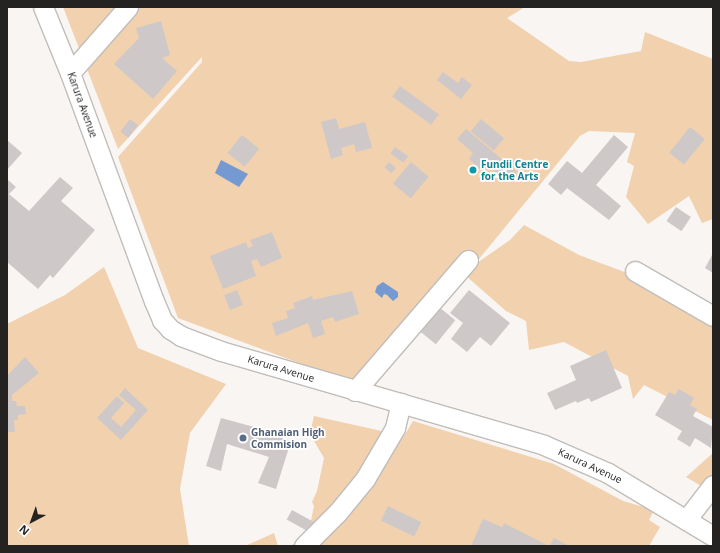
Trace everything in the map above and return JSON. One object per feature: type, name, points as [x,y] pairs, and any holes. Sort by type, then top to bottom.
[{"type":"street","name":"Karura Avenue","points":[[43,7],[70,73],[162,320],[182,336],[221,351],[544,445],[608,473],[713,536]]},
{"type":"street","points":[[70,73],[128,7]]},
{"type":"street","points":[[355,391],[468,260]]},
{"type":"street","points":[[635,271],[713,316]]},
{"type":"street","points":[[304,546],[338,512],[364,480],[396,428],[401,403]]},
{"type":"street","points":[[686,520],[713,485]]},
{"type":"shaded area","points":[[63,7],[525,7],[507,18],[569,61],[581,62],[641,51],[645,32],[713,59],[713,219],[702,223],[689,196],[648,224],[626,197],[634,166],[627,162],[635,133],[589,131],[580,136],[474,265],[510,240],[524,225],[579,255],[670,289],[713,318],[713,420],[644,385],[633,399],[628,376],[564,342],[529,350],[526,321],[506,311],[465,275],[371,390],[178,318],[118,157],[202,62],[202,57],[118,149]]},
{"type":"shaded area","points":[[104,267],[138,348],[226,384],[190,433],[180,489],[189,546],[7,546],[7,324],[65,295]]},
{"type":"shaded area","points":[[314,416],[404,436],[413,421],[554,464],[623,501],[654,510],[649,520],[660,527],[649,546],[288,546],[307,540],[314,506],[312,502],[317,491],[324,458],[310,434]]},
{"type":"shaded area","points":[[713,453],[713,493],[686,477]]},
{"type":"shaded area","points":[[274,533],[278,546],[245,546]]},
{"type":"water","points":[[221,160],[248,174],[239,187],[215,173]]},
{"type":"water","points":[[383,282],[398,292],[398,297],[393,301],[387,295],[384,294],[382,298],[375,292],[377,286]]},
{"type":"building","points":[[161,21],[170,55],[162,58],[177,71],[153,99],[114,64],[139,38],[136,28]]},
{"type":"building","points":[[443,72],[458,83],[462,77],[472,85],[461,99],[437,80]]},
{"type":"building","points":[[400,86],[439,114],[431,125],[392,97]]},
{"type":"building","points":[[336,118],[339,129],[365,122],[372,148],[356,152],[354,144],[341,148],[343,155],[331,159],[321,122]]},
{"type":"building","points":[[130,119],[138,125],[128,138],[120,132]]},
{"type":"building","points":[[481,119],[504,138],[494,151],[471,131]]},
{"type":"building","points":[[690,127],[705,139],[684,165],[669,153]]},
{"type":"building","points":[[466,129],[517,172],[509,181],[486,165],[481,170],[469,159],[473,153],[457,139]]},
{"type":"building","points":[[242,135],[259,149],[245,167],[228,153]]},
{"type":"building","points":[[614,135],[628,147],[596,185],[621,206],[609,220],[567,188],[561,195],[548,184],[567,161],[582,173]]},
{"type":"building","points":[[7,140],[22,153],[7,170]]},
{"type":"building","points":[[395,147],[408,156],[404,163],[390,154]]},
{"type":"building","points":[[389,162],[396,168],[391,173],[384,167]]},
{"type":"building","points":[[411,162],[429,177],[411,198],[393,183]]},
{"type":"building","points":[[60,177],[73,188],[61,201],[95,230],[53,278],[50,275],[38,289],[7,262],[7,179],[16,187],[9,194],[29,211]]},
{"type":"building","points":[[676,207],[691,217],[681,231],[666,221]]},
{"type":"building","points":[[272,232],[282,258],[261,267],[257,259],[251,261],[256,276],[223,289],[210,256],[246,242],[248,248],[253,246],[250,240]]},
{"type":"building","points":[[713,253],[713,273],[705,268]]},
{"type":"building","points":[[237,290],[243,305],[230,310],[224,295]]},
{"type":"building","points":[[469,290],[510,323],[491,346],[480,337],[467,352],[451,339],[463,323],[450,313]]},
{"type":"building","points":[[352,291],[359,314],[335,322],[333,317],[321,321],[325,334],[313,338],[308,323],[276,336],[272,323],[288,318],[286,311],[295,308],[293,303],[312,296],[313,300]]},
{"type":"building","points":[[439,307],[455,320],[436,344],[419,331]]},
{"type":"building","points":[[606,350],[622,388],[591,402],[589,398],[577,403],[576,401],[555,410],[547,393],[576,380],[570,366]]},
{"type":"building","points":[[25,357],[39,373],[12,395],[12,401],[16,401],[17,406],[25,406],[26,414],[18,415],[18,420],[14,420],[15,432],[7,432],[7,376]]},
{"type":"building","points":[[125,388],[148,410],[121,440],[97,418],[117,396],[124,403],[111,418],[121,427],[136,410],[119,395]]},
{"type":"building","points":[[679,389],[694,398],[690,405],[697,409],[693,416],[713,427],[711,448],[695,438],[690,447],[677,439],[682,431],[655,415],[669,392],[675,395]]},
{"type":"building","points":[[221,418],[262,429],[261,431],[291,441],[276,489],[258,483],[269,457],[227,444],[221,471],[206,466]]},
{"type":"building","points":[[388,506],[421,522],[414,537],[381,520]]},
{"type":"building","points":[[292,510],[315,523],[309,532],[287,520]]},
{"type":"building","points":[[483,519],[502,527],[504,523],[549,546],[471,546]]},
{"type":"building","points":[[554,538],[569,546],[549,546]]},
{"type":"place","name":"Fundii Centre for the Arts","points":[[473,170]]},
{"type":"place","name":"Ghanaian High Commision","points":[[243,438]]}]
